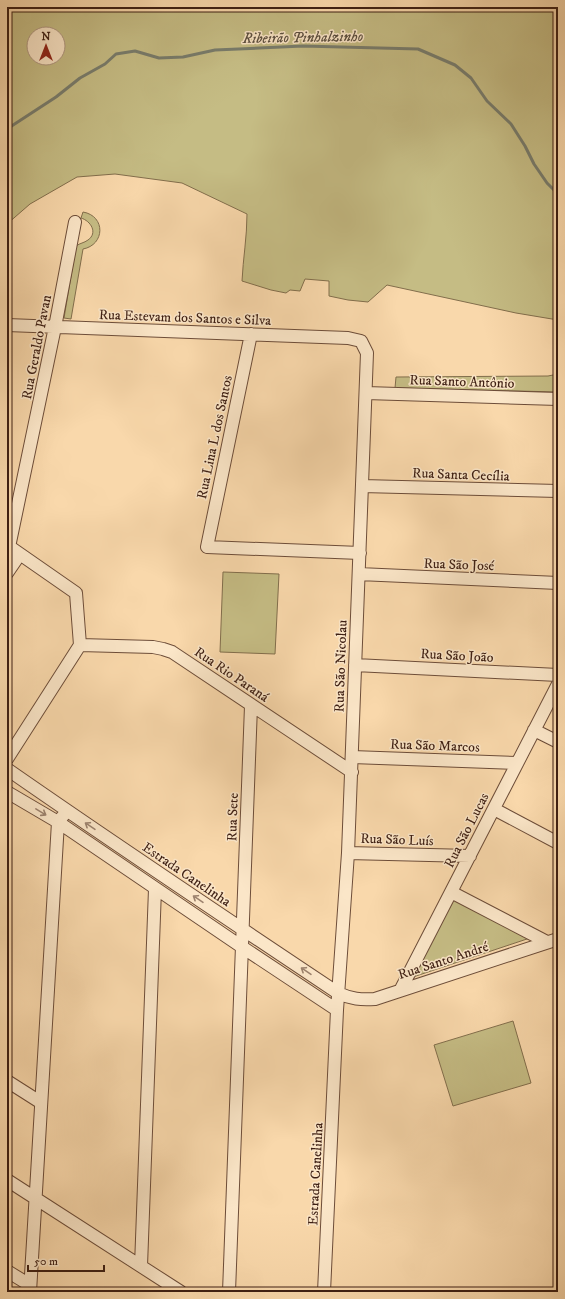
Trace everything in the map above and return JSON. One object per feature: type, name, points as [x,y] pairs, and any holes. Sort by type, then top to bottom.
[{"type":"street","name":"Rua Geraldo Pavan","points":[[12,549],[75,222]]},
{"type":"street","name":"Rua Estevam dos Santos e Silva","points":[[7,325],[348,338],[361,341]]},
{"type":"street","name":"Rua Lina L dos Santos","points":[[251,334],[207,547],[360,553]]},
{"type":"street","name":"Rua São Nicolau","points":[[338,993],[352,772],[366,393],[367,353],[361,341]]},
{"type":"street","name":"Rua Santo Antônio","points":[[366,393],[558,399]]},
{"type":"street","name":"Rua Santa Cecília","points":[[362,486],[558,491]]},
{"type":"street","points":[[7,573],[12,549],[76,593],[80,645],[7,759]]},
{"type":"street","name":"Rua São José","points":[[359,574],[558,583]]},
{"type":"street","name":"Rua Rio Paraná","points":[[80,645],[152,647],[163,648],[172,652],[352,772]]},
{"type":"street","name":"Rua São João","points":[[356,665],[558,675]]},
{"type":"street","name":"Rua São Lucas","points":[[401,989],[558,684]]},
{"type":"street","name":"Rua Sete","points":[[229,1292],[251,706]]},
{"type":"street","points":[[534,730],[558,742]]},
{"type":"street","name":"Rua São Marcos","points":[[352,757],[517,764]]},
{"type":"street","name":"Estrada Canelinha","points":[[7,769],[338,993],[324,1292]]},
{"type":"street","points":[[7,792],[58,822],[337,1010]]},
{"type":"street","points":[[494,809],[558,843]]},
{"type":"street","points":[[30,1288],[58,822],[67,811]]},
{"type":"street","name":"Rua São Luís","points":[[348,853],[470,856]]},
{"type":"street","points":[[141,1266],[156,889]]},
{"type":"street","points":[[451,892],[552,941]]},
{"type":"street","name":"Rua Santo André","points":[[338,993],[349,998],[361,1000],[375,999],[401,989],[552,941]]},
{"type":"street","points":[[7,1081],[40,1102]]},
{"type":"street","points":[[7,1180],[181,1292]]},
{"type":"street","points":[[7,1271],[30,1288]]},
{"type":"shaded area","points":[[12,7],[67,7],[67,11],[96,11],[99,7],[558,7],[558,320],[516,313],[387,285],[368,302],[329,296],[329,281],[305,279],[300,291],[290,290],[286,293],[242,281],[247,214],[182,183],[115,174],[77,177],[30,204],[7,224],[7,10]]},
{"type":"shaded area","points":[[83,212],[96,219],[100,230],[99,237],[96,242],[83,249],[71,319],[64,318],[76,246],[88,240],[93,234],[90,224],[81,218]]},
{"type":"shaded area","points":[[558,374],[558,392],[395,388],[396,377],[548,376]]},
{"type":"shaded area","points":[[223,572],[279,574],[275,654],[220,652]]},
{"type":"shaded area","points":[[454,899],[530,938],[413,977]]},
{"type":"shaded area","points":[[513,1021],[531,1083],[453,1106],[434,1045]]},
{"type":"waterway","name":"Ribeirão Pinhalzinho","points":[[7,129],[56,97],[80,78],[105,64],[116,54],[135,51],[159,58],[183,57],[215,50],[303,46],[418,49],[455,65],[471,78],[487,101],[511,124],[534,164],[547,183],[558,194]]}]
